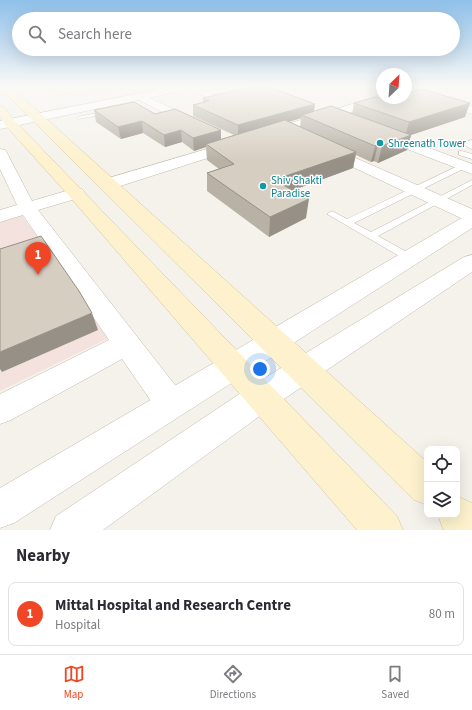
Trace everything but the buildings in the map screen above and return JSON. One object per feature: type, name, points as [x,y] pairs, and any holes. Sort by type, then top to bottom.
[{"type":"main road","points":[[12,117],[108,184],[424,484]]},
{"type":"main road","points":[[12,117],[76,193],[382,530]]},
{"type":"main road","points":[[460,518],[472,529]]},
{"type":"street","points":[[12,117],[43,111]]},
{"type":"street","points":[[12,117],[55,111]]},
{"type":"street","points":[[161,111],[209,130]]},
{"type":"street","points":[[318,111],[352,123]]},
{"type":"street","points":[[257,138],[344,111]]},
{"type":"street","points":[[366,128],[470,164]]},
{"type":"street","points":[[284,129],[472,216]]},
{"type":"street","points":[[108,184],[240,143],[223,137]]},
{"type":"street","points":[[0,153],[27,208],[172,404]]},
{"type":"street","points":[[0,216],[76,193]]},
{"type":"street","points":[[0,509],[472,220]]},
{"type":"street","points":[[70,530],[262,397],[472,262]]},
{"type":"street","points":[[0,410],[127,344]]},
{"type":"lane","points":[[80,118],[111,112],[109,111]]},
{"type":"lane","points":[[348,222],[470,164],[462,153]]},
{"type":"lane","points":[[441,177],[468,188]]},
{"type":"lane","points":[[371,236],[437,200],[468,188],[472,182]]},
{"type":"lane","points":[[332,214],[410,258]]},
{"type":"shaded area","points":[[20,213],[111,337],[0,391],[0,220]]},
{"type":"place","name":"Shreenath Tower","points":[[380,143]]},
{"type":"place","name":"Shiv Shakti Paradise","points":[[263,186]]},
{"type":"place","name":"Mittal Hospital and Research Centre","points":[[38,275]]}]
